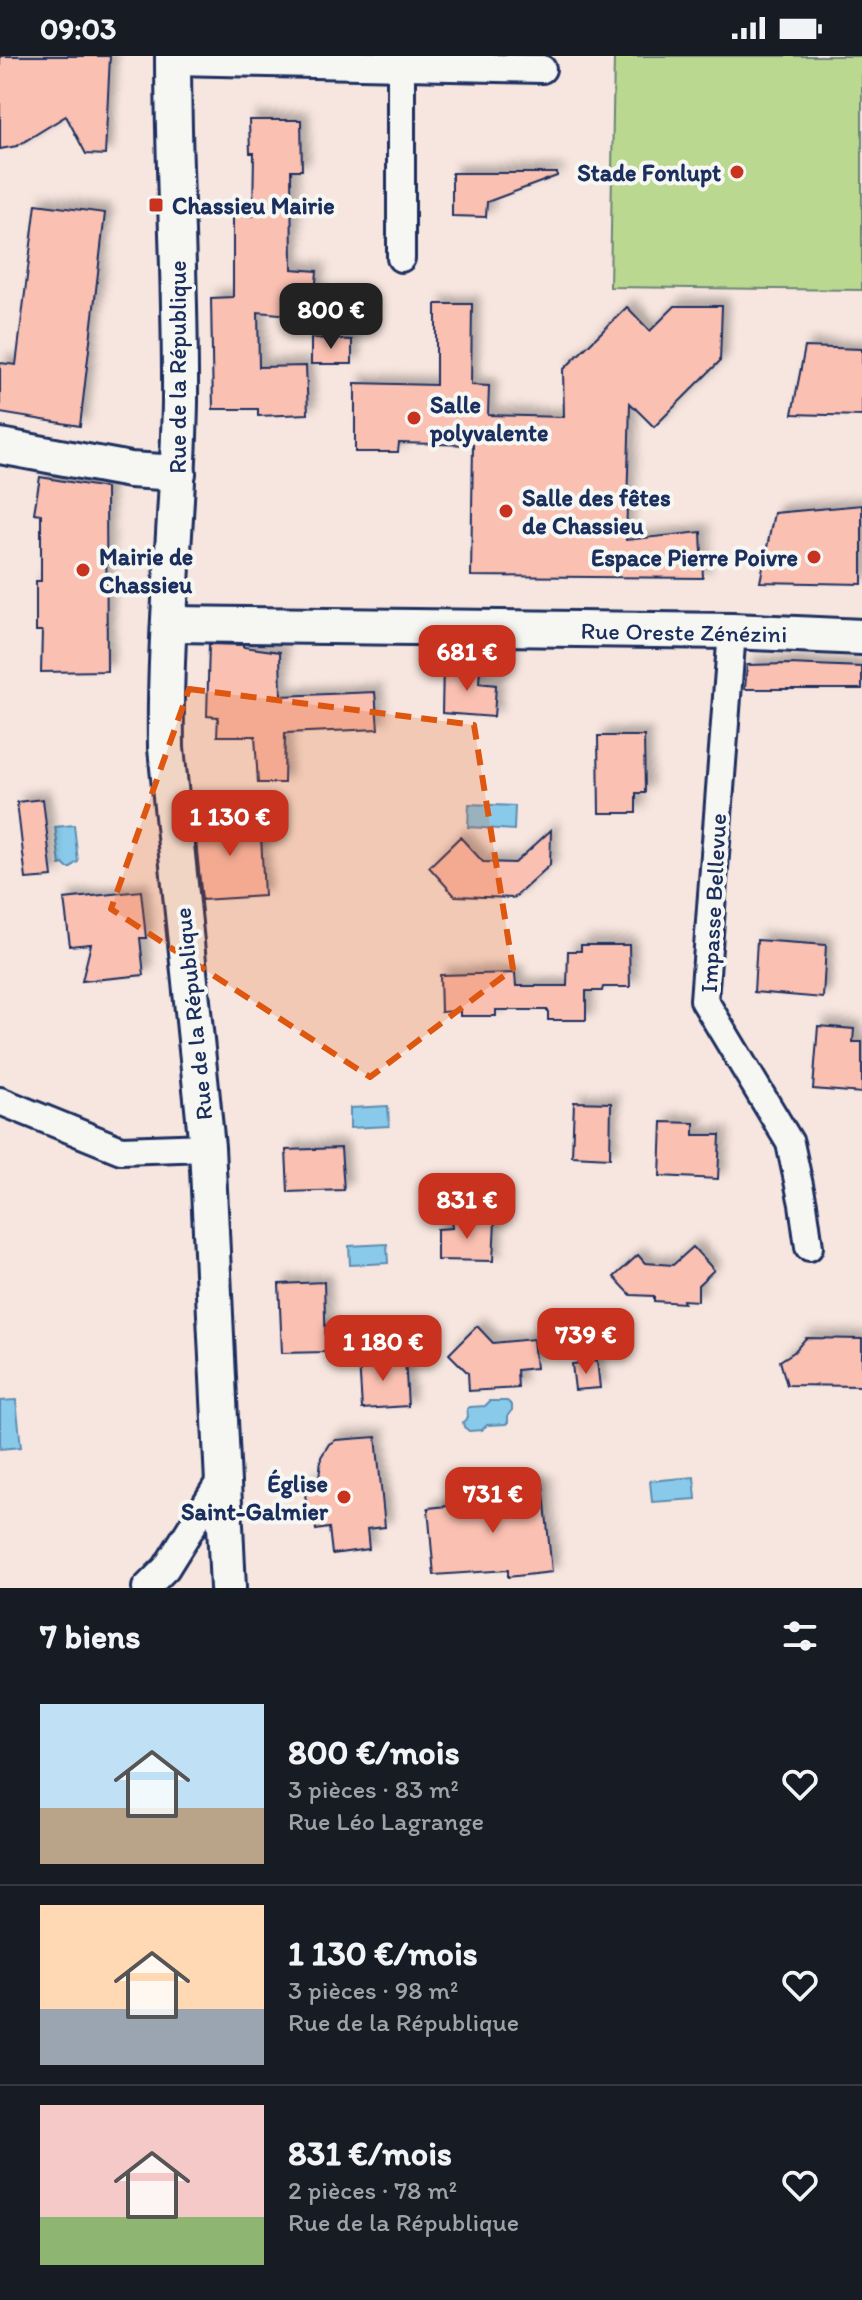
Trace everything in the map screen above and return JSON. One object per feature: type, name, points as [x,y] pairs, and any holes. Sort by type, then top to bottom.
[{"type":"street","points":[[173,59],[401,61],[542,69]]},
{"type":"street","name":"Rue de la République","points":[[173,59],[180,399],[165,700],[167,760],[207,1147],[228,1588]]},
{"type":"street","points":[[401,61],[401,258]]},
{"type":"street","points":[[0,446],[130,470],[178,473]]},
{"type":"street","name":"Rue Oreste Zénézini","points":[[170,624],[732,631],[862,637]]},
{"type":"street","name":"Impasse Bellevue","points":[[732,631],[704,1000],[790,1143],[809,1247]]},
{"type":"street","points":[[0,1101],[121,1150],[207,1147]]},
{"type":"street","points":[[146,1588],[166,1568],[222,1478]]},
{"type":"highlighted area","points":[[189,689],[474,725],[513,969],[370,1077],[111,909]]},
{"type":"green space","name":"Stade Fonlupt","points":[[614,56],[862,56],[862,290],[610,287]]},
{"type":"water","points":[[469,804],[515,806],[514,830],[468,827]]},
{"type":"water","points":[[74,825],[78,862],[67,868],[60,865],[55,827]]},
{"type":"water","points":[[388,1106],[389,1126],[350,1128],[350,1108]]},
{"type":"water","points":[[387,1244],[388,1263],[350,1265],[349,1246]]},
{"type":"water","points":[[16,1400],[21,1447],[0,1449],[0,1401]]},
{"type":"water","points":[[490,1401],[507,1401],[512,1405],[506,1424],[487,1425],[482,1430],[469,1431],[464,1427],[467,1409],[485,1406]]},
{"type":"water","points":[[694,1477],[696,1499],[652,1502],[650,1481]]},
{"type":"building","points":[[0,56],[110,56],[105,155],[86,154],[66,116],[17,146],[0,149]]},
{"type":"building","points":[[249,120],[301,120],[302,170],[291,170],[292,269],[317,271],[313,317],[258,312],[259,367],[306,366],[308,414],[258,416],[258,409],[213,409],[211,298],[233,297],[233,216],[253,216],[254,153],[250,153]]},
{"type":"building","points":[[452,173],[557,173],[557,176],[487,202],[486,217],[452,216]]},
{"type":"building","points":[[36,204],[105,213],[80,426],[0,413],[0,363],[16,365]]},
{"type":"building","points":[[436,304],[472,304],[471,385],[489,386],[488,415],[564,417],[563,370],[627,307],[650,331],[675,306],[722,306],[720,361],[654,427],[630,403],[626,540],[701,532],[703,578],[471,576],[473,445],[399,443],[398,452],[355,452],[355,383],[436,385]]},
{"type":"building","points":[[311,338],[352,340],[352,364],[311,364]]},
{"type":"building","points":[[805,347],[862,349],[862,416],[792,414]]},
{"type":"building","points":[[40,477],[106,488],[107,671],[41,672],[42,631],[36,631],[36,581],[41,581],[41,514],[34,513]]},
{"type":"building","name":"Espace Pierre Poivre","points":[[862,505],[862,584],[760,582],[774,513]]},
{"type":"building","points":[[209,644],[243,645],[280,652],[281,696],[375,692],[378,729],[285,733],[284,783],[258,783],[255,736],[217,736],[218,717],[207,716]]},
{"type":"building","points":[[443,665],[480,668],[479,683],[496,685],[494,717],[442,713]]},
{"type":"building","points":[[747,665],[862,667],[862,689],[745,689]]},
{"type":"building","points":[[598,736],[644,736],[645,793],[636,793],[636,813],[599,813]]},
{"type":"building","points":[[43,799],[52,877],[26,879],[17,802]]},
{"type":"building","points":[[260,815],[264,896],[202,900],[194,821]]},
{"type":"building","points":[[551,830],[550,865],[514,898],[455,896],[429,867],[460,837],[483,862],[515,863]]},
{"type":"building","points":[[141,891],[146,938],[140,938],[144,975],[82,981],[91,944],[70,946],[64,899]]},
{"type":"building","points":[[757,940],[826,945],[823,998],[754,992]]},
{"type":"building","points":[[581,945],[629,945],[630,987],[603,987],[602,991],[586,991],[586,1020],[548,1020],[548,1010],[496,1010],[496,1016],[460,1016],[460,1011],[441,1012],[440,975],[515,973],[516,986],[567,986],[568,951],[581,951]]},
{"type":"building","points":[[818,1026],[854,1029],[853,1042],[862,1042],[862,1093],[813,1089]]},
{"type":"building","points":[[574,1102],[611,1103],[610,1158],[572,1156]]},
{"type":"building","points":[[662,1122],[694,1123],[694,1135],[720,1135],[718,1179],[660,1176]]},
{"type":"building","points":[[341,1148],[344,1190],[288,1192],[286,1150]]},
{"type":"building","points":[[451,1220],[495,1221],[493,1261],[437,1260],[437,1229],[452,1228]]},
{"type":"building","points":[[693,1247],[714,1270],[698,1285],[698,1301],[654,1301],[654,1296],[631,1295],[614,1277],[638,1255],[645,1263],[673,1265]]},
{"type":"building","points":[[324,1282],[326,1352],[282,1353],[279,1284]]},
{"type":"building","points":[[477,1326],[493,1343],[533,1339],[536,1368],[517,1370],[518,1388],[469,1391],[468,1373],[449,1354]]},
{"type":"building","points":[[806,1338],[862,1339],[862,1386],[787,1385],[780,1361],[794,1352]]},
{"type":"building","points":[[405,1358],[408,1406],[362,1409],[359,1360]]},
{"type":"building","points":[[597,1361],[600,1388],[575,1390],[572,1364]]},
{"type":"building","name":"Église Saint-Galmier","points":[[376,1437],[385,1527],[367,1529],[369,1549],[332,1554],[329,1528],[316,1530],[314,1512],[307,1513],[304,1483],[319,1481],[321,1457],[329,1444],[336,1440]]},
{"type":"building","points":[[543,1484],[552,1572],[508,1577],[508,1570],[434,1575],[428,1508],[500,1501],[499,1488]]},
{"type":"place","name":"Stade Fonlupt","points":[[737,172]]},
{"type":"place","name":"Chassieu Mairie","points":[[156,205]]},
{"type":"place","name":"Salle polyvalente","points":[[414,418]]},
{"type":"place","name":"Salle des fêtes de Chassieu","points":[[506,511]]},
{"type":"place","name":"Espace Pierre Poivre","points":[[814,557]]},
{"type":"place","name":"Mairie de Chassieu","points":[[83,570]]},
{"type":"place","name":"Église Saint-Galmier","points":[[344,1497]]}]
